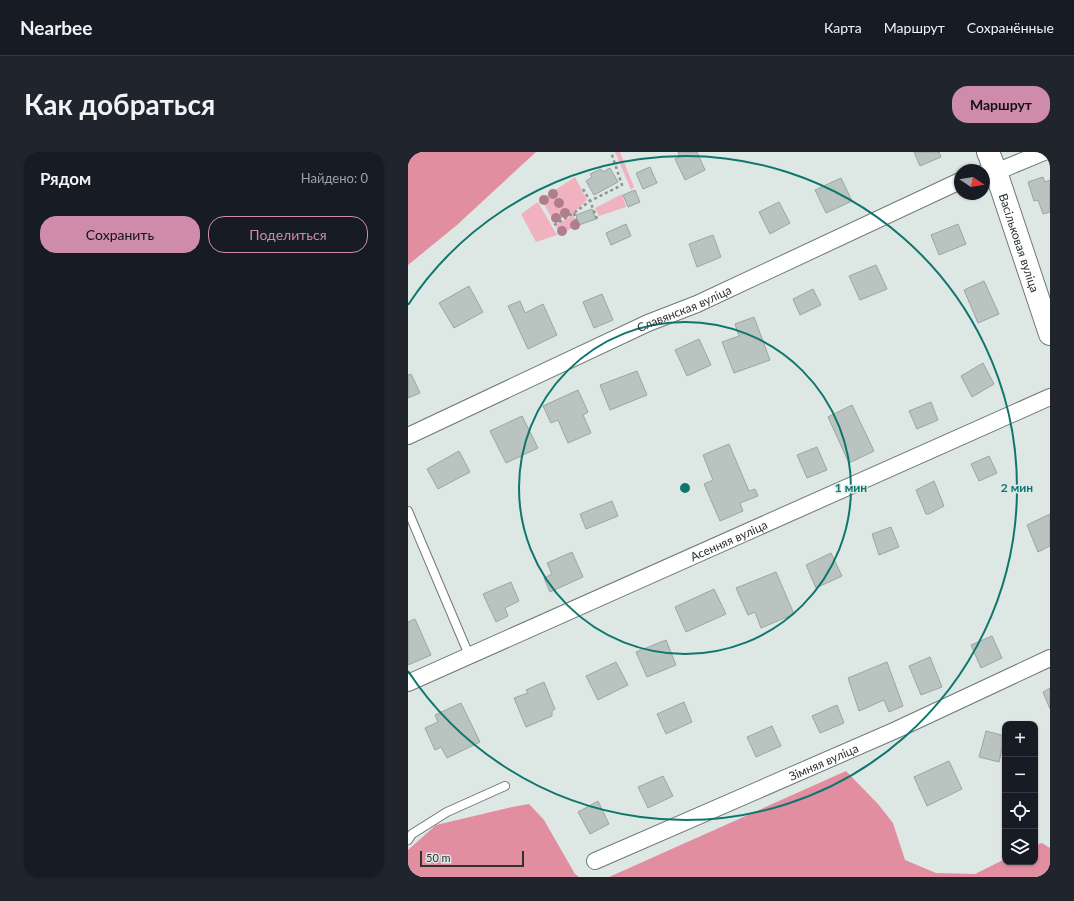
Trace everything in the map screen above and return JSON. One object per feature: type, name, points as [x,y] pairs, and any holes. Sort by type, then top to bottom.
[{"type":"street","name":"Васільковая вуліца","points":[[988,152],[989,164]]},
{"type":"street","points":[[990,172],[1044,152]]},
{"type":"street","name":"Васільковая вуліца","points":[[990,172],[1050,334]]},
{"type":"street","name":"Славянская вуліца","points":[[408,436],[648,323],[697,304],[954,184]]},
{"type":"street","name":"Асенняя вуліца","points":[[408,683],[1050,397]]},
{"type":"street","name":"Зімняя вуліца","points":[[595,861],[896,730],[1050,658]]},
{"type":"lane","points":[[408,511],[469,655]]},
{"type":"lane","points":[[408,840],[412,834],[447,812],[505,786]]},
{"type":"path","points":[[554,225],[590,201],[622,185],[611,152]]},
{"type":"path","points":[[583,189],[597,218]]},
{"type":"path","points":[[574,213],[578,226]]},
{"type":"shaded area","points":[[408,152],[536,152],[457,225],[408,265]]},
{"type":"shaded area","points":[[615,152],[620,152],[634,187],[631,190]]},
{"type":"shaded area","points":[[575,177],[587,200],[574,213],[554,222],[541,199]]},
{"type":"shaded area","points":[[622,194],[626,207],[599,216],[595,208]]},
{"type":"shaded area","points":[[538,202],[557,235],[536,242],[521,214]]},
{"type":"shaded area","points":[[574,215],[577,226],[560,234],[555,225]]},
{"type":"shaded area","points":[[846,771],[878,804],[893,823],[905,860],[936,873],[975,874],[1002,860],[1002,865],[1038,865],[1038,844],[1042,843],[1050,848],[1050,877],[609,877]]},
{"type":"shaded area","points":[[529,804],[544,820],[575,874],[579,877],[408,877],[408,850],[436,825]]},
{"type":"building","points":[[678,152],[697,152],[705,170],[685,180],[675,159],[680,157]]},
{"type":"building","points":[[914,152],[939,152],[941,157],[920,166]]},
{"type":"building","points":[[650,167],[657,183],[643,189],[636,173]]},
{"type":"building","points":[[610,168],[618,182],[594,195],[586,181],[592,177],[590,174],[601,169],[603,172]]},
{"type":"building","points":[[1043,177],[1045,182],[1050,180],[1050,212],[1043,214],[1038,200],[1034,201],[1028,182]]},
{"type":"building","points":[[841,178],[852,201],[826,213],[815,190]]},
{"type":"building","points":[[635,190],[640,202],[628,207],[623,195]]},
{"type":"building","points":[[779,202],[790,223],[770,234],[759,212]]},
{"type":"building","points":[[592,209],[596,219],[579,225],[576,215]]},
{"type":"building","points":[[626,224],[631,236],[611,245],[606,233]]},
{"type":"building","points":[[958,224],[966,244],[939,255],[931,235]]},
{"type":"building","points":[[713,235],[721,257],[697,267],[689,244]]},
{"type":"building","points":[[876,265],[887,289],[860,300],[849,276]]},
{"type":"building","points":[[984,281],[999,314],[978,323],[964,290]]},
{"type":"building","points":[[469,286],[483,312],[454,328],[439,303]]},
{"type":"building","points":[[813,289],[821,305],[800,315],[793,299]]},
{"type":"building","points":[[602,294],[613,320],[594,328],[583,302]]},
{"type":"building","points":[[520,301],[525,313],[543,304],[557,335],[528,349],[508,306]]},
{"type":"building","points":[[754,317],[770,360],[734,373],[722,342],[739,336],[735,324]]},
{"type":"building","points":[[699,339],[711,365],[687,376],[675,350]]},
{"type":"building","points":[[983,363],[994,384],[972,397],[961,376]]},
{"type":"building","points":[[637,371],[647,395],[610,410],[600,385]]},
{"type":"building","points":[[411,374],[420,393],[408,398],[408,375]]},
{"type":"building","points":[[578,390],[588,412],[583,415],[591,433],[568,443],[558,420],[551,423],[543,406]]},
{"type":"building","points":[[931,402],[938,420],[917,429],[909,411]]},
{"type":"building","points":[[852,405],[874,451],[849,463],[828,417]]},
{"type":"building","points":[[522,416],[538,448],[506,463],[490,431]]},
{"type":"building","points":[[729,444],[749,491],[755,489],[758,496],[740,503],[743,511],[720,521],[704,484],[713,480],[703,455]]},
{"type":"building","points":[[817,447],[827,470],[807,478],[797,455]]},
{"type":"building","points":[[459,451],[470,472],[438,489],[427,469]]},
{"type":"building","points":[[989,456],[997,473],[979,481],[971,464]]},
{"type":"building","points":[[934,481],[944,506],[929,514],[926,514],[916,490]]},
{"type":"building","points":[[612,501],[618,516],[586,529],[580,514]]},
{"type":"building","points":[[1050,514],[1050,546],[1038,552],[1027,525]]},
{"type":"building","points":[[891,527],[899,547],[879,555],[872,534]]},
{"type":"building","points":[[572,552],[583,577],[550,592],[544,578],[552,574],[547,563]]},
{"type":"building","points":[[831,553],[842,576],[816,588],[806,565]]},
{"type":"building","points":[[776,572],[794,614],[761,628],[755,612],[748,615],[736,588]]},
{"type":"building","points":[[511,582],[519,601],[505,608],[508,616],[496,622],[483,594]]},
{"type":"building","points":[[714,589],[726,614],[686,632],[675,607]]},
{"type":"building","points":[[415,619],[431,655],[408,665],[408,622]]},
{"type":"building","points":[[992,636],[1002,658],[981,668],[971,645]]},
{"type":"building","points":[[666,640],[676,665],[647,677],[636,652]]},
{"type":"building","points":[[930,657],[942,687],[921,695],[909,666]]},
{"type":"building","points":[[616,662],[628,685],[598,700],[586,676]]},
{"type":"building","points":[[887,662],[903,706],[889,712],[884,700],[859,711],[848,678]]},
{"type":"building","points":[[544,682],[555,709],[552,711],[552,716],[526,727],[514,698],[528,693],[526,690]]},
{"type":"building","points":[[1050,688],[1050,709],[1043,692]]},
{"type":"building","points":[[684,702],[692,722],[666,734],[657,714]]},
{"type":"building","points":[[461,703],[480,742],[447,758],[441,747],[435,750],[425,728],[438,722],[435,715]]},
{"type":"building","points":[[837,705],[844,723],[820,733],[812,716]]},
{"type":"building","points":[[772,726],[781,746],[756,757],[747,737]]},
{"type":"building","points":[[986,731],[1002,735],[1002,749],[999,762],[979,757]]},
{"type":"building","points":[[949,761],[962,789],[927,806],[914,777]]},
{"type":"building","points":[[663,776],[673,796],[648,808],[638,787]]},
{"type":"building","points":[[598,801],[609,824],[590,834],[578,812]]}]
